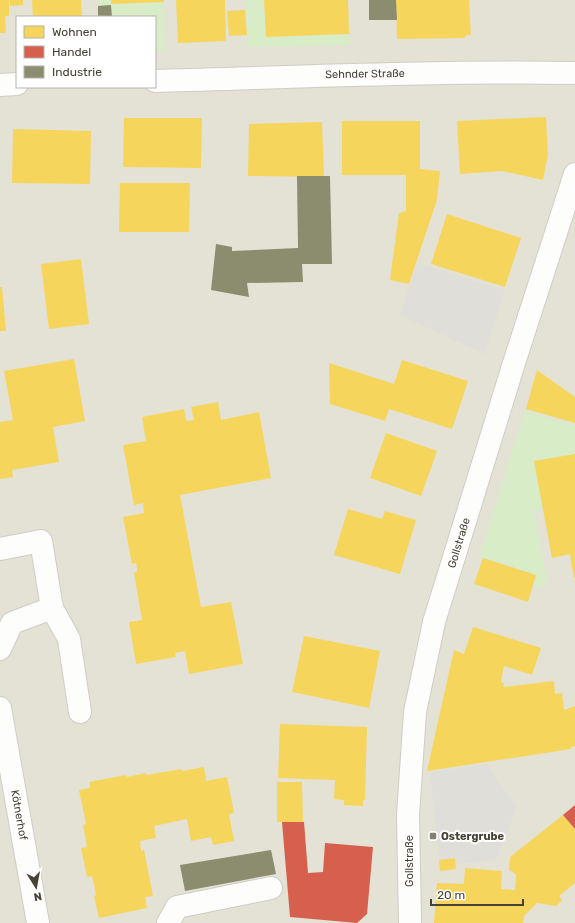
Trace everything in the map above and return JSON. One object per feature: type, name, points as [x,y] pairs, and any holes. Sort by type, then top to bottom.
[{"type":"street","name":"Sehnder Straße","points":[[156,81],[362,74],[575,72]]},
{"type":"street","points":[[0,85],[16,84]]},
{"type":"street","name":"Gollstraße","points":[[410,923],[408,815],[414,712],[434,622],[514,363],[575,174]]},
{"type":"street","points":[[0,549],[41,541],[52,608],[69,639],[80,712]]},
{"type":"street","points":[[0,649],[12,623],[52,608]]},
{"type":"street","name":"Kötnerhof","points":[[0,708],[38,923]]},
{"type":"street","points":[[168,923],[177,907],[271,888]]},
{"type":"shaded area","points":[[0,0],[575,0],[575,923],[0,923]]},
{"type":"shaded area","points":[[417,263],[505,290],[484,354],[400,315]]},
{"type":"shaded area","points":[[486,764],[517,807],[496,860],[456,864],[455,858],[439,860],[430,772]]},
{"type":"green space","points":[[98,0],[111,0],[111,4],[164,2],[165,51],[156,51],[156,16],[112,16],[111,5],[98,6]]},
{"type":"green space","points":[[246,0],[264,0],[266,37],[349,34],[350,45],[248,47]]},
{"type":"green space","points":[[525,411],[575,425],[575,454],[534,461],[543,509],[534,511],[548,584],[540,587],[533,584],[536,575],[479,556]]},
{"type":"building: Wohnen","points":[[0,0],[9,0],[9,16],[5,16],[6,33],[0,33]]},
{"type":"building: Wohnen","points":[[10,0],[23,0],[23,5],[10,6]]},
{"type":"building: Wohnen","points":[[32,0],[81,0],[82,16],[33,16]]},
{"type":"building: Wohnen","points":[[111,0],[164,0],[164,2],[111,4]]},
{"type":"building: Wohnen","points":[[176,0],[225,0],[226,41],[178,43]]},
{"type":"building: Wohnen","points":[[264,0],[348,0],[349,34],[266,37]]},
{"type":"building: Wohnen","points":[[396,0],[469,0],[471,35],[466,35],[465,38],[397,39]]},
{"type":"building: Wohnen","points":[[245,10],[247,35],[229,36],[227,11]]},
{"type":"building: Wohnen","points":[[546,117],[548,155],[543,180],[502,171],[460,174],[457,121]]},
{"type":"building: Wohnen","points":[[124,118],[202,118],[201,168],[123,167]]},
{"type":"building: Wohnen","points":[[342,121],[420,121],[420,169],[440,171],[437,200],[409,284],[390,280],[399,213],[406,211],[406,175],[342,175]]},
{"type":"building: Wohnen","points":[[322,122],[324,177],[248,176],[249,124]]},
{"type":"building: Wohnen","points":[[13,129],[91,131],[90,184],[12,183]]},
{"type":"building: Wohnen","points":[[120,183],[190,183],[189,232],[119,232]]},
{"type":"building: Wohnen","points":[[447,214],[521,238],[505,287],[431,264]]},
{"type":"building: Wohnen","points":[[81,259],[89,324],[49,329],[41,264]]},
{"type":"building: Wohnen","points":[[0,287],[2,287],[6,331],[0,331]]},
{"type":"building: Wohnen","points":[[74,359],[85,421],[53,427],[59,462],[12,470],[13,477],[0,479],[0,422],[13,420],[4,371]]},
{"type":"building: Wohnen","points":[[402,360],[468,381],[452,429],[389,409],[385,421],[330,404],[329,363],[394,384]]},
{"type":"building: Wohnen","points":[[537,370],[575,397],[575,423],[526,409]]},
{"type":"building: Wohnen","points":[[218,402],[221,420],[259,412],[271,478],[180,495],[201,607],[231,602],[243,664],[189,674],[185,651],[175,653],[176,657],[136,664],[129,622],[142,620],[134,573],[137,572],[137,568],[136,563],[132,564],[123,517],[144,513],[143,503],[134,505],[123,445],[146,441],[142,417],[184,409],[186,421],[194,420],[191,407]]},
{"type":"building: Wohnen","points":[[386,433],[437,451],[421,496],[370,478]]},
{"type":"building: Wohnen","points":[[575,454],[574,578],[570,554],[552,558],[534,461]]},
{"type":"building: Wohnen","points":[[348,509],[382,519],[385,511],[416,520],[400,574],[334,555]]},
{"type":"building: Wohnen","points":[[483,558],[536,575],[528,602],[474,584]]},
{"type":"building: Wohnen","points":[[473,627],[541,648],[532,675],[504,666],[501,682],[504,683],[503,687],[554,681],[555,694],[562,693],[564,710],[575,706],[575,746],[571,747],[571,749],[427,771],[454,650],[464,654]]},
{"type":"building: Wohnen","points":[[304,636],[380,651],[369,708],[292,692]]},
{"type":"building: Wohnen","points":[[280,724],[367,727],[365,800],[363,800],[363,806],[344,805],[344,800],[334,799],[335,780],[278,778]]},
{"type":"building: Wohnen","points":[[204,767],[206,781],[227,777],[234,813],[229,814],[234,841],[213,845],[211,837],[191,841],[187,819],[154,826],[156,838],[140,841],[141,851],[144,850],[153,896],[145,897],[147,908],[99,918],[94,896],[96,895],[92,876],[87,877],[81,848],[87,847],[83,825],[86,824],[79,790],[90,788],[89,782],[126,775],[127,777],[146,773],[146,775]]},
{"type":"building: Wohnen","points":[[277,782],[302,782],[303,822],[277,822]]},
{"type":"building: Wohnen","points":[[563,815],[575,829],[575,883],[559,896],[562,900],[556,906],[537,903],[524,916],[523,923],[434,923],[437,883],[464,884],[465,868],[502,871],[501,889],[515,890],[516,874],[509,870],[510,857]]},
{"type":"building: Wohnen","points":[[455,858],[456,869],[440,871],[439,860]]},
{"type":"building: Handel","points":[[575,805],[575,829],[563,815]]},
{"type":"building: Handel","points":[[282,822],[304,822],[308,873],[323,872],[325,843],[373,847],[367,914],[357,923],[290,917]]},
{"type":"building: Industrie","points":[[369,0],[396,0],[397,20],[369,20]]},
{"type":"building: Industrie","points":[[111,5],[112,16],[98,16],[98,6]]},
{"type":"building: Industrie","points":[[297,176],[330,176],[332,264],[302,264],[303,282],[247,283],[249,297],[211,290],[216,244],[232,247],[232,251],[298,248]]},
{"type":"building: Industrie","points":[[271,850],[276,874],[185,891],[180,865]]},
{"type":"place","name":"Ostergrube","points":[[433,836]]}]
